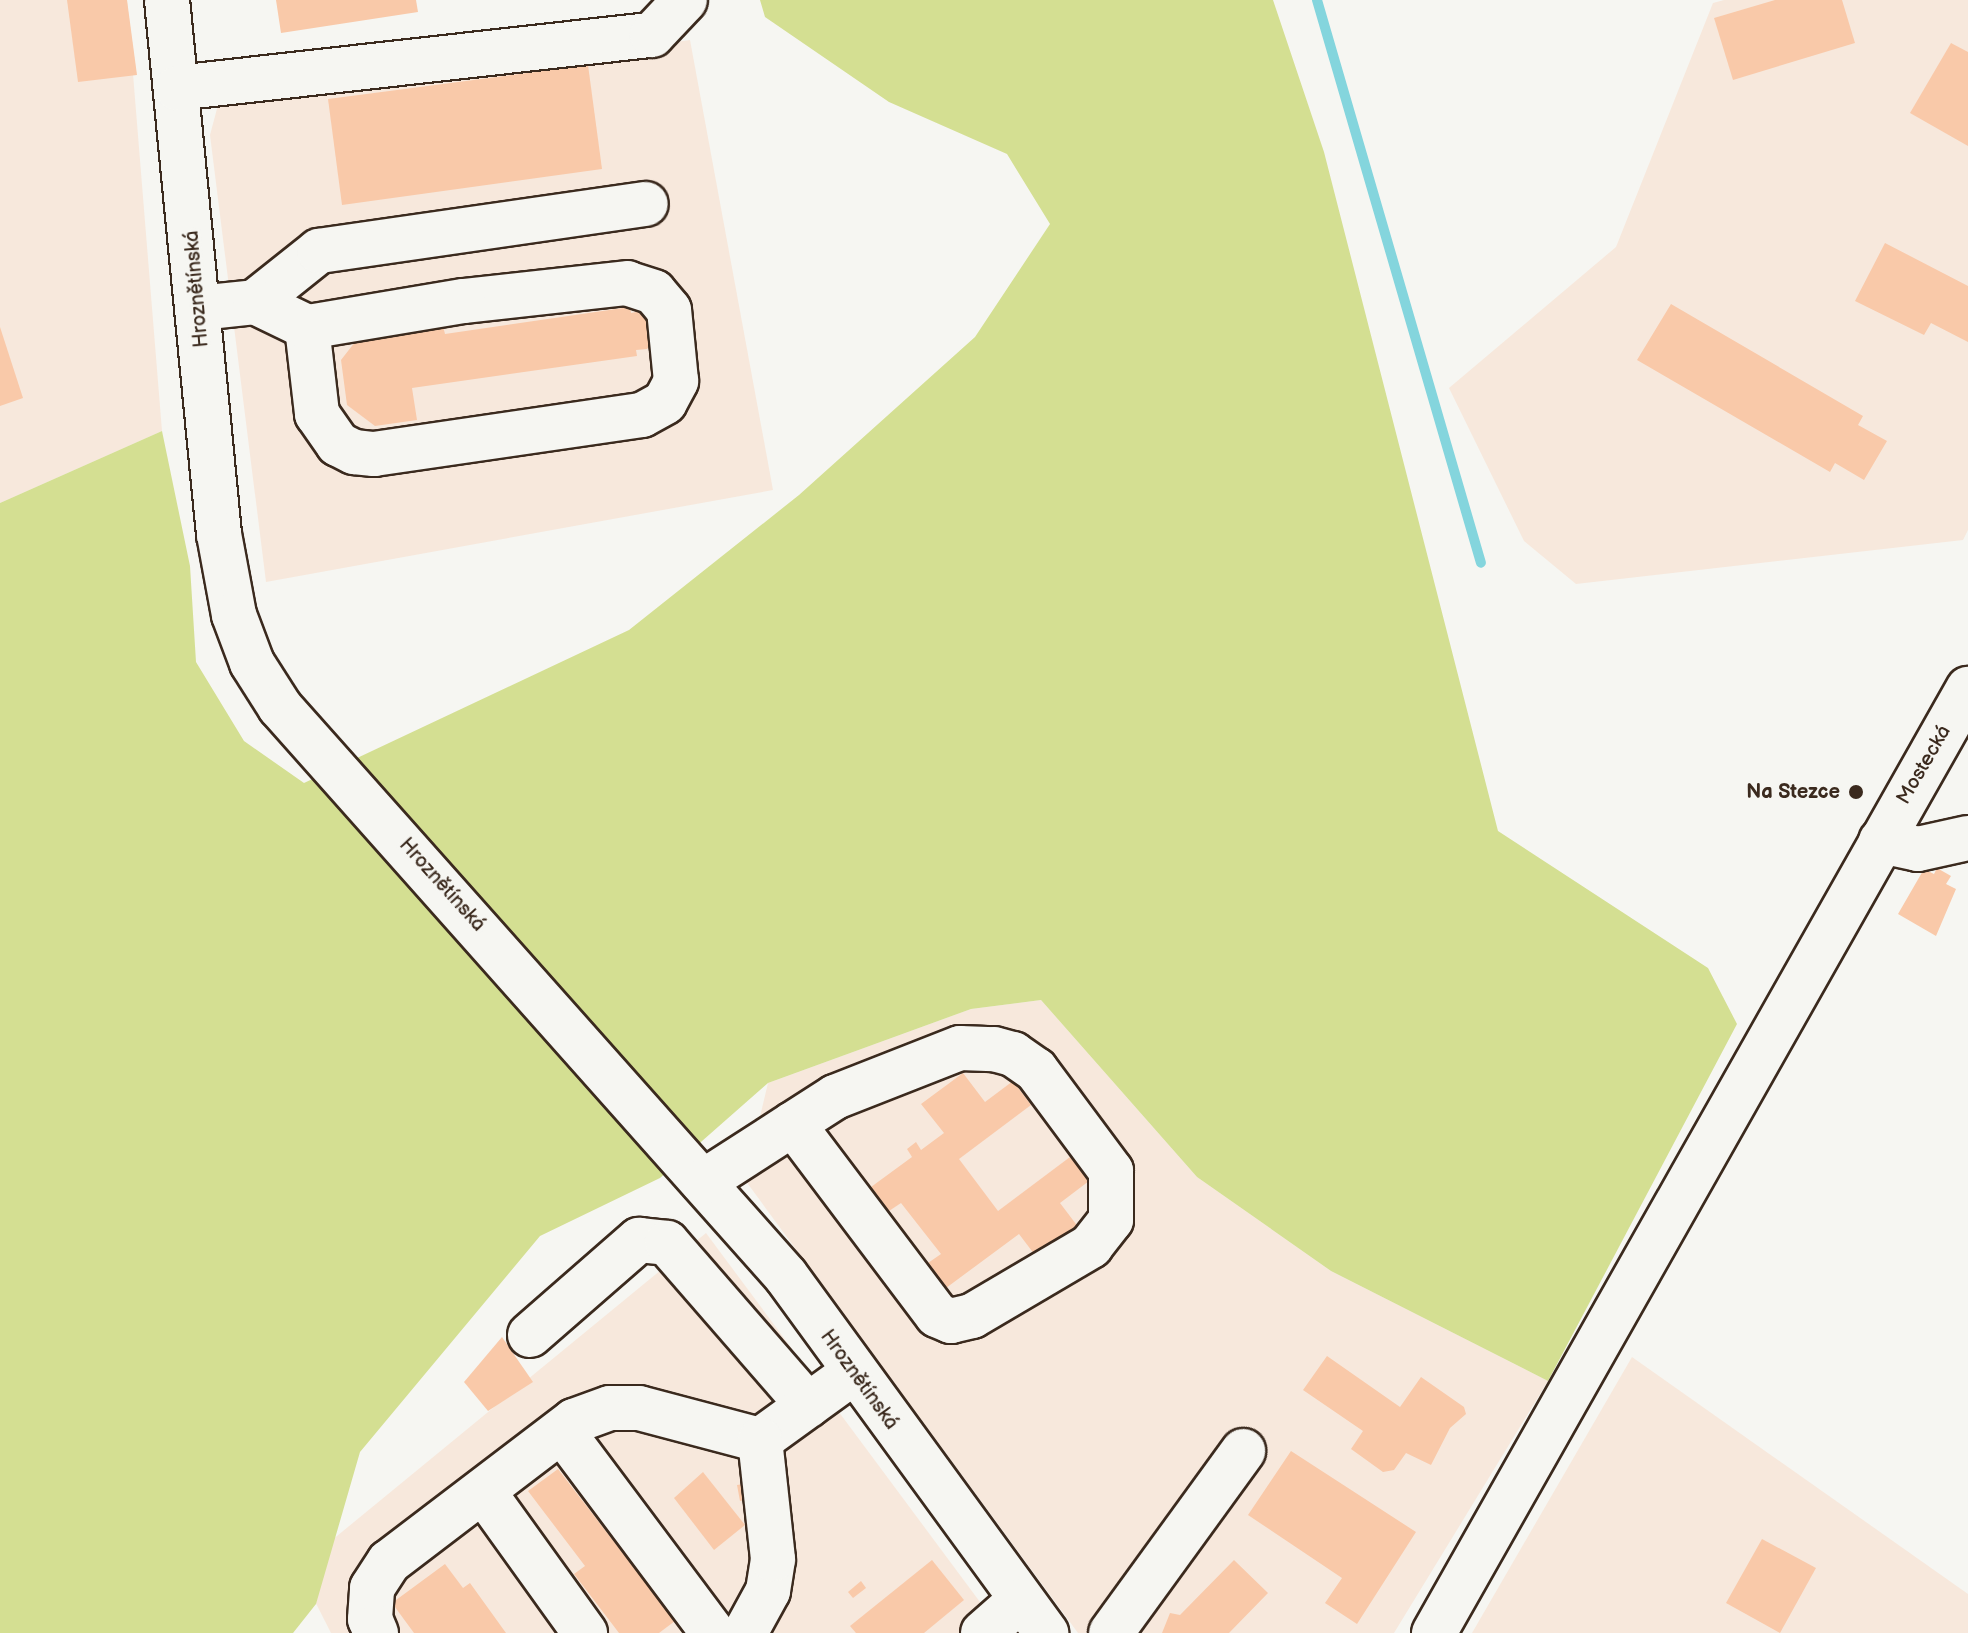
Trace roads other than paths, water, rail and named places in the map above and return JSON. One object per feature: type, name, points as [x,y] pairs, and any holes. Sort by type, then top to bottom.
[{"type":"street","name":"Hroznětínská","points":[[167,0],[219,534],[234,615],[252,663],[280,707],[786,1276],[1032,1617]]},
{"type":"street","points":[[177,88],[652,35],[685,0]]},
{"type":"street","points":[[255,302],[319,251],[646,204]]},
{"type":"street","points":[[199,308],[255,302],[307,327],[463,301],[627,283],[654,292],[669,310],[676,381],[665,402],[642,415],[374,454],[354,452],[331,437],[317,414],[307,327]]},
{"type":"street","name":"Mostecká","points":[[1434,1633],[1968,689]]},
{"type":"street","points":[[1881,841],[1918,849],[1968,838]]},
{"type":"street","points":[[703,1182],[793,1124],[835,1097],[960,1048],[1013,1054],[1036,1070],[1111,1171],[1111,1220],[1091,1246],[972,1316],[951,1321],[937,1315],[793,1124]]},
{"type":"street","points":[[530,1335],[639,1240],[667,1243],[808,1405]]},
{"type":"street","points":[[760,1440],[854,1372]]},
{"type":"street","points":[[376,1633],[370,1619],[372,1588],[412,1566],[483,1491],[562,1431],[610,1408],[639,1408],[760,1440]]},
{"type":"street","points":[[562,1431],[713,1633]]},
{"type":"street","points":[[745,1633],[768,1591],[773,1559],[760,1440]]},
{"type":"street","points":[[1111,1633],[1243,1451]]},
{"type":"street","points":[[483,1491],[585,1633]]},
{"type":"street","points":[[983,1633],[1032,1617]]},
{"type":"waterway","points":[[1317,0],[1481,563]]},
{"type":"place","name":"Na Stezce","points":[[1856,792]]}]
